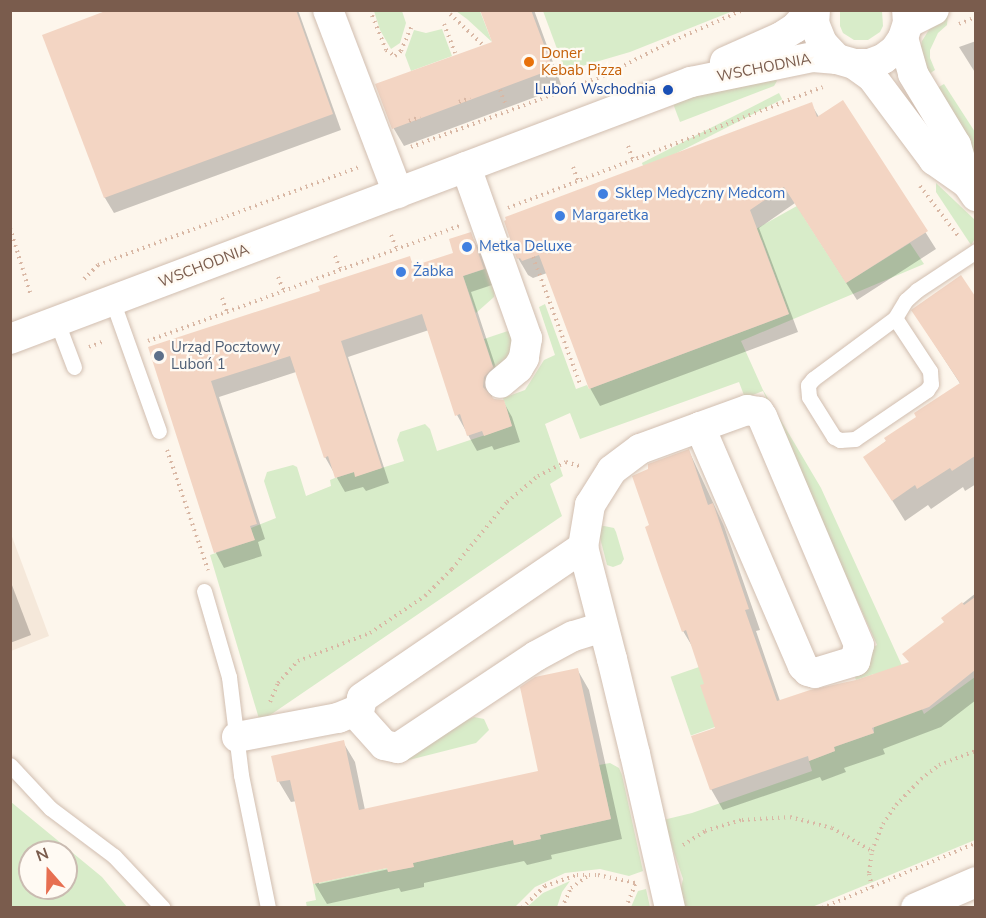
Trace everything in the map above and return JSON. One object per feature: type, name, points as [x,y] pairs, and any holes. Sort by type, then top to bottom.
[{"type":"street","points":[[328,10],[398,193]]},
{"type":"street","points":[[813,10],[817,34],[828,52],[872,77],[934,160],[971,190]]},
{"type":"street","name":"WSCHODNIA","points":[[692,82],[725,62],[782,37],[813,10]]},
{"type":"street","points":[[930,22],[913,74],[956,145],[971,190]]},
{"type":"street","name":"WSCHODNIA","points":[[10,339],[692,82],[813,57],[869,64],[883,59],[930,22]]},
{"type":"street","points":[[466,167],[527,338],[526,348],[518,368],[500,383]]},
{"type":"street","points":[[670,908],[583,547],[590,505],[604,479],[619,462],[640,450],[747,410],[759,412],[859,645],[855,661],[814,673],[803,666],[700,428]]},
{"type":"street","points":[[583,547],[362,698],[358,710],[361,721],[384,745],[398,748],[536,656],[573,636],[603,627]]},
{"type":"street","points":[[237,738],[338,718],[358,710]]},
{"type":"street","points":[[916,908],[975,882]]},
{"type":"lane","points":[[895,318],[930,371],[931,384],[927,390],[855,439],[840,441],[834,437],[809,397],[808,385],[895,318],[906,300],[917,290],[974,253]]},
{"type":"lane","points":[[112,300],[159,431]]},
{"type":"lane","points":[[57,322],[74,367]]},
{"type":"lane","points":[[204,591],[229,677],[241,775],[268,908]]},
{"type":"lane","points":[[10,765],[50,808],[114,856],[164,908]]},
{"type":"path","points":[[370,10],[386,50],[395,56],[401,51],[412,26]]},
{"type":"path","points":[[450,14],[483,45]]},
{"type":"path","points":[[930,22],[975,17]]},
{"type":"path","points":[[444,24],[454,53]]},
{"type":"path","points":[[500,90],[506,103]]},
{"type":"path","points":[[459,102],[470,98]]},
{"type":"path","points":[[409,121],[420,117]]},
{"type":"path","points":[[628,146],[633,160]]},
{"type":"path","points":[[573,167],[578,181]]},
{"type":"path","points":[[919,185],[974,253]]},
{"type":"path","points":[[514,206],[516,212]]},
{"type":"path","points":[[10,228],[31,296]]},
{"type":"path","points":[[392,235],[397,250]]},
{"type":"path","points":[[335,256],[340,271]]},
{"type":"path","points":[[533,257],[580,384]]},
{"type":"path","points":[[278,277],[284,291]]},
{"type":"path","points":[[222,298],[227,312]]},
{"type":"path","points":[[166,446],[204,555]]},
{"type":"path","points":[[275,729],[270,698],[278,683],[298,660],[370,633],[425,596],[452,569],[507,502],[537,476],[566,462],[574,462],[604,479]]},
{"type":"path","points":[[872,886],[869,873],[872,851],[883,824],[913,786],[939,765],[975,751]]},
{"type":"path","points":[[659,856],[716,827],[766,817],[790,817],[823,825],[872,851]]},
{"type":"path","points":[[822,908],[975,843]]},
{"type":"path","points":[[562,908],[571,888],[592,874]]},
{"type":"path","points":[[522,908],[536,892],[555,881],[577,875],[592,874],[635,884],[642,882]]},
{"type":"path","points":[[626,908],[635,884]]},
{"type":"shaded area","points":[[11,534],[49,636],[10,651]]},
{"type":"green space","points":[[543,10],[733,11],[630,52],[567,68],[563,65]]},
{"type":"green space","points":[[840,10],[882,11],[883,26],[880,32],[868,40],[854,40],[843,33],[840,26]]},
{"type":"green space","points":[[374,11],[402,11],[406,23],[400,43],[391,49],[380,30]]},
{"type":"green space","points":[[456,11],[480,11],[492,42],[467,19]]},
{"type":"green space","points":[[948,14],[947,25],[938,33],[930,50],[930,58],[935,70],[926,76],[920,50],[922,41],[930,28]]},
{"type":"green space","points":[[442,29],[452,56],[411,71],[405,55],[414,30],[426,33]]},
{"type":"green space","points":[[774,73],[777,81],[774,86],[680,122],[672,101]]},
{"type":"green space","points":[[944,84],[975,132],[976,166],[932,91]]},
{"type":"green space","points":[[779,93],[782,99],[645,169],[642,163]]},
{"type":"green space","points":[[936,183],[975,220],[975,239],[971,245],[936,192]]},
{"type":"green space","points":[[804,202],[803,216],[846,283],[910,243],[924,264],[741,341],[763,390],[821,488],[924,714],[975,677],[975,840],[812,907],[685,907],[680,892],[683,879],[663,820],[692,813],[812,771],[809,761],[835,751],[834,747],[874,733],[874,674],[856,680],[854,675],[869,649],[877,645],[763,391],[745,398],[739,382],[580,439],[570,413],[545,424],[563,476],[550,484],[562,516],[260,722],[210,555],[254,540],[251,528],[276,518],[264,481],[267,472],[293,465],[297,467],[306,496],[331,486],[330,480],[335,478],[354,472],[356,476],[404,461],[397,440],[400,432],[425,424],[430,429],[437,451],[512,426],[503,398],[525,390],[544,360],[555,355],[539,307],[545,304],[576,389],[587,385],[589,389],[789,314],[762,241],[754,230]]},
{"type":"green space","points":[[488,268],[495,290],[494,297],[476,313],[463,276]]},
{"type":"green space","points":[[511,330],[515,346],[496,375],[484,339]]},
{"type":"green space","points":[[599,525],[614,528],[624,559],[621,564],[613,567],[607,565],[598,530]]},
{"type":"green space","points":[[699,667],[719,726],[691,735],[671,677]]},
{"type":"green space","points":[[474,717],[484,719],[489,730],[476,743],[405,761],[454,726]]},
{"type":"green space","points":[[610,763],[619,768],[622,775],[643,871],[629,876],[600,869],[565,873],[535,887],[515,907],[307,908],[306,902],[316,900],[313,884],[387,868],[388,872],[413,867],[413,863],[513,840],[514,845],[541,839],[540,835],[611,819],[599,765]]},
{"type":"green space","points":[[11,802],[57,840],[18,840],[18,900],[78,900],[78,857],[102,877],[127,907],[11,907]]},
{"type":"green space","points":[[570,881],[562,892],[557,907],[527,907],[543,893]]},
{"type":"green space","points":[[646,889],[650,907],[631,907],[638,891]]},
{"type":"building","points":[[108,10],[296,10],[333,114],[104,198],[42,35]]},
{"type":"building","points":[[480,10],[531,10],[553,69],[392,129],[375,84],[492,42]]},
{"type":"building","points":[[843,100],[928,231],[846,283],[784,187],[750,210],[789,314],[589,389],[539,255],[522,261],[520,258],[517,259],[504,221],[505,217],[812,102],[817,117]]},
{"type":"building","points":[[471,232],[484,269],[463,276],[493,367],[484,377],[483,387],[494,399],[504,400],[512,426],[484,436],[482,431],[467,436],[460,414],[455,416],[422,314],[341,341],[382,468],[355,477],[354,472],[335,478],[328,456],[324,458],[290,356],[211,381],[257,524],[250,526],[255,540],[214,553],[148,347],[320,291],[318,286],[410,256],[413,266],[453,253],[449,239]]},
{"type":"building","points":[[961,275],[975,296],[975,456],[952,471],[950,468],[917,489],[915,485],[892,501],[863,457],[886,441],[884,438],[916,417],[914,413],[960,383],[911,310]]},
{"type":"building","points":[[689,449],[708,505],[713,503],[749,609],[745,610],[777,701],[810,690],[856,680],[909,662],[902,654],[944,622],[941,618],[962,602],[964,605],[975,597],[975,670],[929,707],[872,728],[874,733],[834,747],[835,751],[809,761],[808,756],[710,790],[691,736],[715,728],[700,685],[704,684],[686,630],[682,632],[645,527],[649,525],[632,476],[648,469],[648,464]]},
{"type":"building","points":[[578,668],[611,819],[540,835],[541,839],[514,845],[513,840],[413,863],[414,867],[388,872],[387,868],[313,884],[290,780],[277,782],[271,756],[344,740],[359,810],[538,771],[520,687],[535,677]]},
{"type":"place","name":"Doner Kebab Pizza","points":[[529,62]]},
{"type":"place","name":"Luboń Wschodnia","points":[[668,90]]},
{"type":"place","name":"Sklep Medyczny Medcom","points":[[603,194]]},
{"type":"place","name":"Margaretka","points":[[560,216]]},
{"type":"place","name":"Metka Deluxe","points":[[467,247]]},
{"type":"place","name":"Żabka","points":[[401,272]]},
{"type":"place","name":"Urząd Pocztowy Luboń 1","points":[[159,356]]}]
